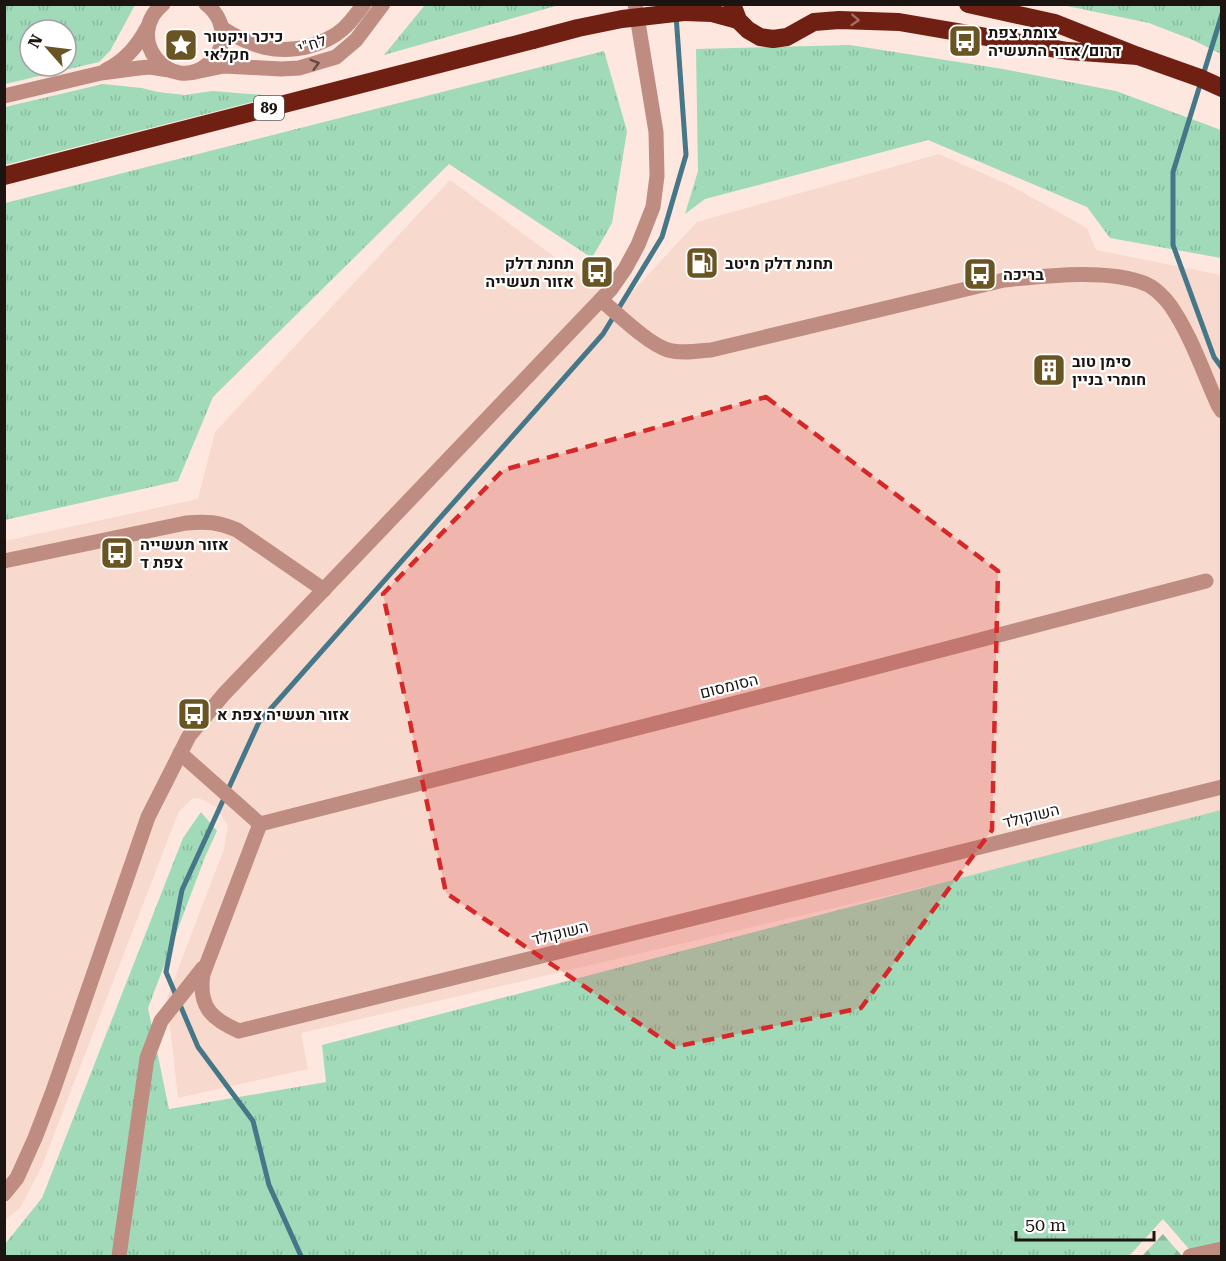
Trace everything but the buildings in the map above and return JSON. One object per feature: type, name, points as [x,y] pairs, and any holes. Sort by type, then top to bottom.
[{"type":"highway","name":"89","points":[[684,12],[701,4]]},
{"type":"highway","points":[[799,30],[808,19],[814,4]]},
{"type":"highway","name":"89","points":[[968,4],[1055,22],[1221,88]]},
{"type":"highway","name":"89","points":[[4,176],[578,28],[622,19],[684,12],[735,12],[748,30],[760,37],[773,39],[787,37],[814,22],[839,20],[899,22],[1068,51],[1138,56]]},
{"type":"street","points":[[4,96],[101,73],[115,66],[129,54],[163,4]]},
{"type":"street","name":"לח\"י","points":[[216,13],[234,36],[265,48],[281,50],[296,49],[327,40],[344,29],[364,4]]},
{"type":"street","name":"לח\"י","points":[[101,73],[150,67],[178,72],[195,72],[224,66],[299,68],[336,57],[356,40],[383,4]]},
{"type":"street","points":[[4,1194],[16,1178],[53,1091],[148,817],[189,736],[224,694],[601,300],[625,269],[638,245],[653,207],[657,176],[656,132],[635,4]]},
{"type":"street","points":[[195,72],[214,60],[220,50],[223,39],[216,13]]},
{"type":"street","points":[[152,18],[148,29],[148,42],[159,63],[169,70]]},
{"type":"street","points":[[601,300],[653,343],[669,350],[685,352],[711,350],[1004,280],[1050,276],[1113,275],[1147,284],[1169,303],[1186,333],[1221,411]]},
{"type":"street","points":[[4,561],[186,523],[206,521],[224,524],[237,530],[324,590]]},
{"type":"street","name":"הסומסום","points":[[260,824],[1206,581]]},
{"type":"street","points":[[180,753],[260,824]]},
{"type":"street","name":"השוקולד","points":[[260,824],[203,974],[201,987],[204,1003],[211,1014],[224,1024],[239,1031],[1221,787]]},
{"type":"street","points":[[119,1257],[147,1058],[161,1021],[207,963]]},
{"type":"street","points":[[1190,1257],[1221,1249]]},
{"type":"highlighted area","points":[[766,397],[998,571],[992,830],[861,1008],[674,1047],[446,893],[383,594],[503,470]]},
{"type":"shaded area","points":[[939,154],[1009,185],[1087,228],[1096,250],[1221,275],[1221,817],[301,1033],[308,1069],[178,1098],[167,998],[224,849],[228,826],[216,807],[201,799],[193,798],[179,811],[41,1168],[20,1208],[5,1220],[5,541],[198,499],[215,432],[450,180],[620,305],[697,222]]},
{"type":"green space","points":[[5,4],[135,5],[110,51],[99,62],[78,67],[78,18],[18,18],[18,78],[31,78],[5,84]]},
{"type":"green space","points":[[425,4],[559,5],[384,55]]},
{"type":"green space","points":[[1062,5],[1221,5],[1221,54],[1149,23]]},
{"type":"green space","points":[[850,45],[1003,69],[1116,91],[1221,130],[1221,258],[1110,238],[1087,207],[928,140],[705,199],[685,214],[698,171],[696,49]]},
{"type":"green space","points":[[604,51],[627,131],[612,223],[592,258],[449,164],[213,397],[178,481],[5,520],[5,203]]},
{"type":"green space","points":[[103,84],[185,95],[212,91],[276,96],[5,165],[5,107]]},
{"type":"green space","points":[[1221,810],[1221,1256],[1195,1256],[1163,1219],[1129,1256],[5,1256],[5,1244],[42,1198],[183,838],[201,812],[217,831],[148,1008],[169,1109],[326,1082],[322,1045]]},
{"type":"green space","points":[[1163,1234],[1182,1256],[1142,1256]]},
{"type":"waterway","points":[[1222,14],[1173,172],[1173,245],[1214,357],[1222,368]]},
{"type":"waterway","points":[[301,1256],[269,1185],[253,1121],[198,1047],[166,972],[182,890],[259,722],[603,334],[662,237],[686,155],[676,15]]},
{"type":"place","name":"צומת צפת דרום/אזור התעשיה","points":[[965,41]]},
{"type":"place","name":"כיכר ויקטור חקלאי","points":[[181,45]]},
{"type":"place","name":"תחנת דלק מיטב","points":[[702,263]]},
{"type":"place","name":"תחנת דלק אזור תעשייה","points":[[597,272]]},
{"type":"place","name":"בריכה","points":[[980,274]]},
{"type":"place","name":"סימן טוב חומרי בניין","points":[[1049,370]]},
{"type":"place","name":"אזור תעשייה צפת ד","points":[[117,553]]},
{"type":"place","name":"אזור תעשיה צפת א","points":[[194,714]]}]
